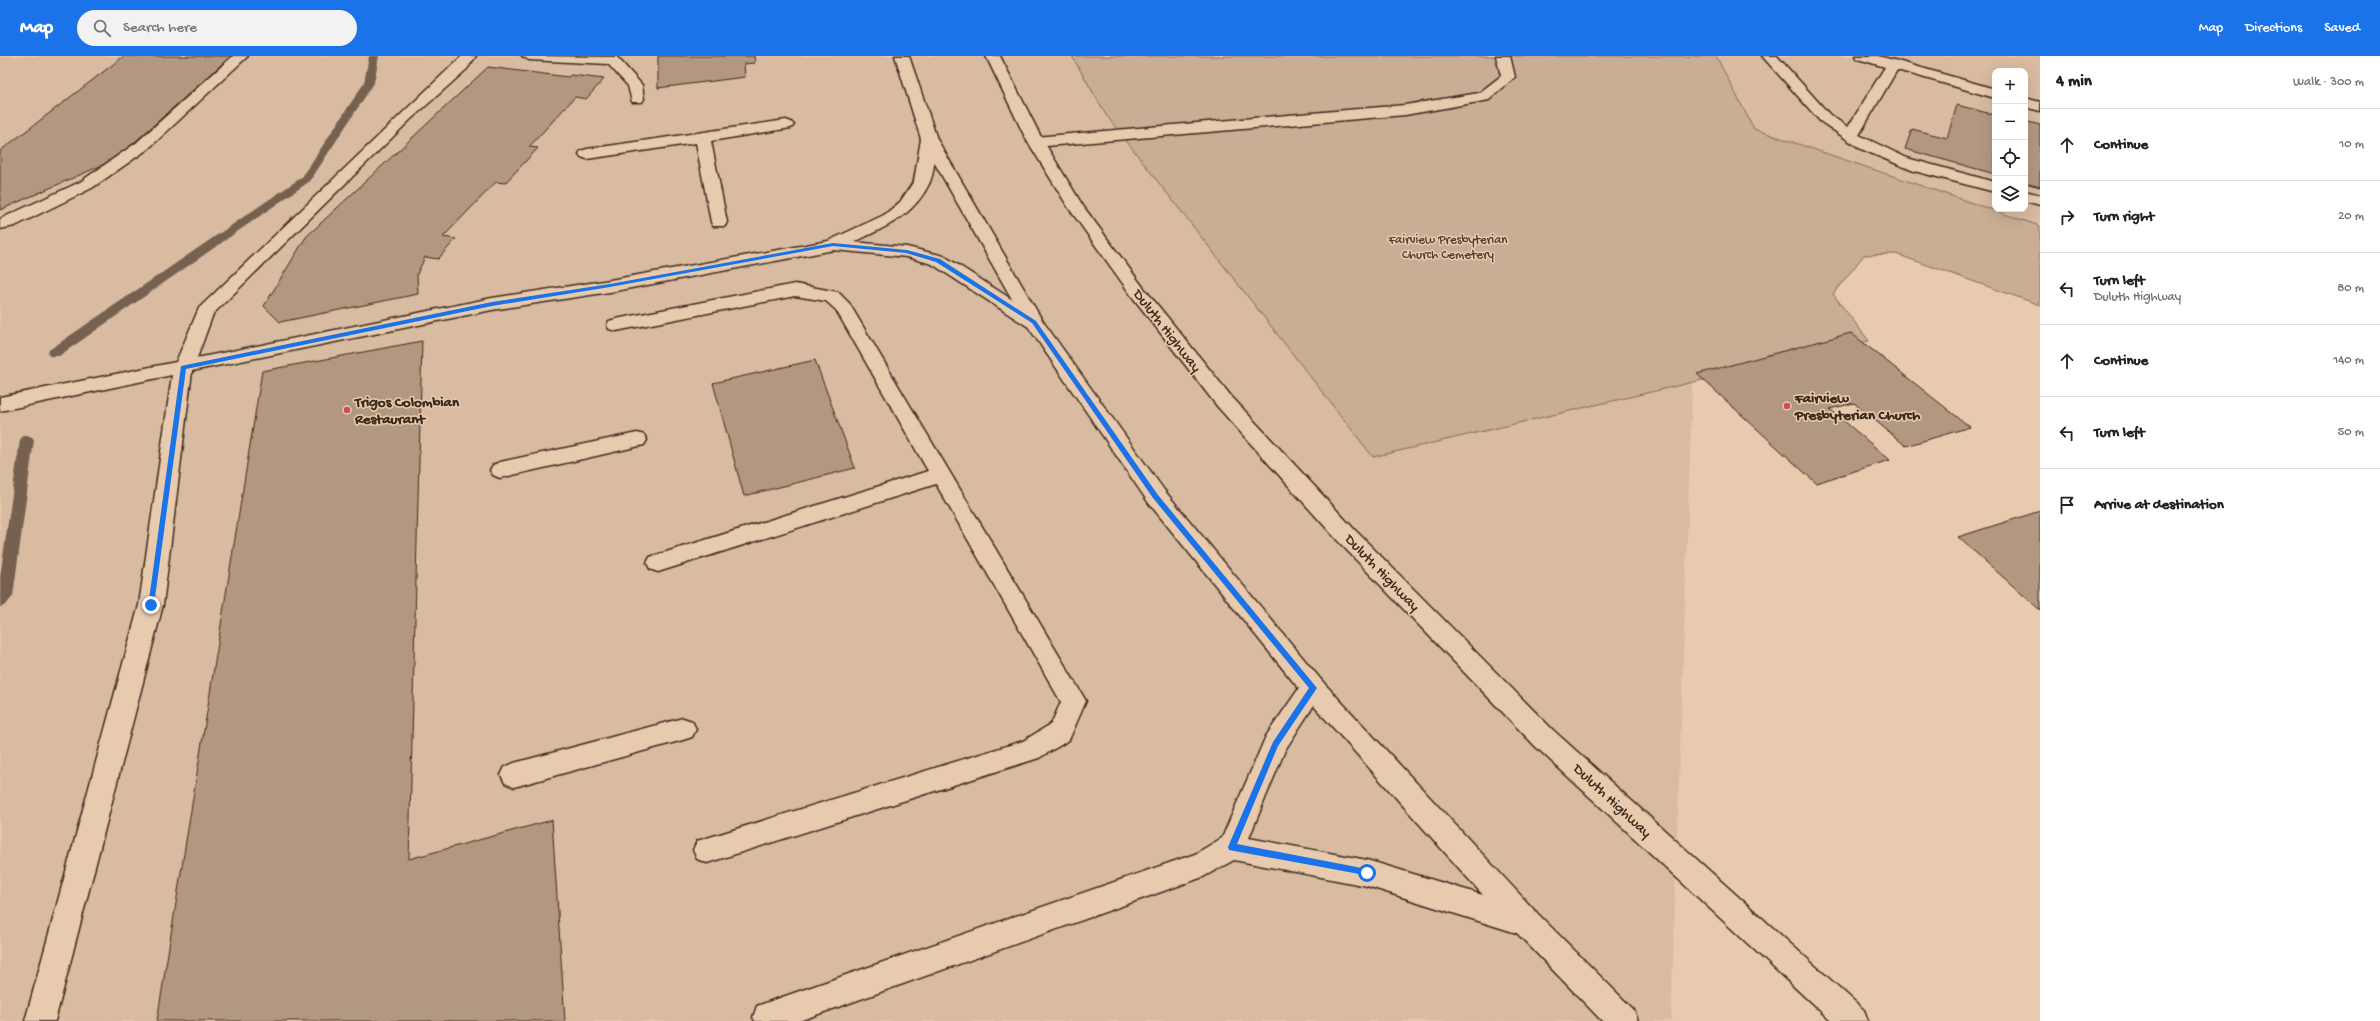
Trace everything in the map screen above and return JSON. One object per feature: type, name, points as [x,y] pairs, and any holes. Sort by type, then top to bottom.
[{"type":"main road","points":[[0,224],[9,222],[86,185],[142,146],[241,56]]},
{"type":"main road","points":[[40,1021],[151,605],[183,368],[205,312],[405,117],[462,66],[469,56]]},
{"type":"main road","points":[[529,56],[612,60],[635,85],[637,99]]},
{"type":"main road","points":[[902,56],[929,139],[1034,322],[1156,496],[1313,688],[1526,922],[1623,1021]]},
{"type":"main road","name":"Duluth Highway","points":[[993,56],[1036,142],[1076,207],[1147,303],[1224,401],[1346,535],[1544,738],[1853,1021]]},
{"type":"main road","points":[[1036,142],[1405,110],[1484,97],[1508,77],[1502,56]]},
{"type":"main road","points":[[1769,56],[1825,118],[1867,148],[1892,158],[1992,186]]},
{"type":"main road","points":[[1863,56],[1992,93]]},
{"type":"main road","points":[[1850,136],[1894,64]]},
{"type":"main road","points":[[2028,103],[2040,107]]},
{"type":"main road","points":[[587,154],[786,126]]},
{"type":"main road","points":[[703,137],[718,222]]},
{"type":"main road","points":[[0,404],[492,304],[610,286],[833,245],[890,219],[906,205],[922,181],[929,139]]},
{"type":"main road","points":[[2028,197],[2040,200]]},
{"type":"main road","points":[[833,245],[907,252],[938,260],[1034,322]]},
{"type":"main road","points":[[616,325],[795,290],[832,296],[844,307],[940,475],[1074,701],[1060,732],[1030,750],[707,850]]},
{"type":"main road","points":[[500,470],[637,440]]},
{"type":"main road","points":[[658,563],[940,475]]},
{"type":"main road","points":[[768,1017],[1203,864],[1232,847],[1275,744],[1313,688]]},
{"type":"main road","points":[[514,775],[684,729]]},
{"type":"main road","points":[[1232,847],[1367,873],[1526,922]]},
{"type":"shaded area","points":[[0,56],[1703,56],[1671,1021],[0,1021]]},
{"type":"shaded area","points":[[1716,56],[2040,56],[2040,226],[1999,212],[2028,212],[2028,68],[1992,68],[1992,210],[1754,129]]},
{"type":"green space","name":"Fairview Presbyterian Church Cemetery","points":[[1072,56],[1716,56],[1754,129],[1992,210],[1992,212],[1999,212],[2040,226],[2040,305],[1896,254],[1864,255],[1833,294],[1869,341],[1373,457],[1106,115]]},
{"type":"building","points":[[124,56],[231,56],[116,159],[0,210],[0,151]]},
{"type":"building","points":[[658,56],[754,56],[755,63],[744,64],[745,77],[658,88]]},
{"type":"building","points":[[488,67],[568,77],[571,75],[604,79],[586,99],[575,97],[529,147],[538,148],[505,183],[496,182],[443,237],[456,239],[438,259],[425,257],[417,274],[418,294],[280,322],[264,306],[306,237]]},
{"type":"building","points":[[1957,105],[1992,114],[1992,173],[1905,149],[1912,129],[1947,138]]},
{"type":"building","points":[[2028,122],[2040,125],[2040,187],[2028,184]]},
{"type":"building","name":"Fairview Presbyterian Church","points":[[1851,333],[1970,427],[1906,446],[1854,403],[1830,409],[1890,460],[1816,483],[1697,374]]},
{"type":"building","points":[[422,341],[409,859],[552,820],[565,1021],[157,1021],[262,371]]},
{"type":"building","points":[[815,360],[855,468],[744,496],[713,383]]},
{"type":"building","points":[[2040,511],[2040,610],[1958,537]]},
{"type":"waterway","points":[[54,353],[306,179],[369,83],[374,56]]},
{"type":"waterway","points":[[0,601],[5,596],[27,440]]},
{"type":"place","name":"Fairview Presbyterian Church","points":[[1787,406]]},
{"type":"place","name":"Trigos Colombian Restaurant","points":[[347,410]]},
{"type":"route","points":[[151,605],[183,368],[492,304],[610,286],[833,245],[907,252],[938,260],[1034,322],[1156,496],[1313,688],[1275,744],[1232,847],[1367,873]]}]
